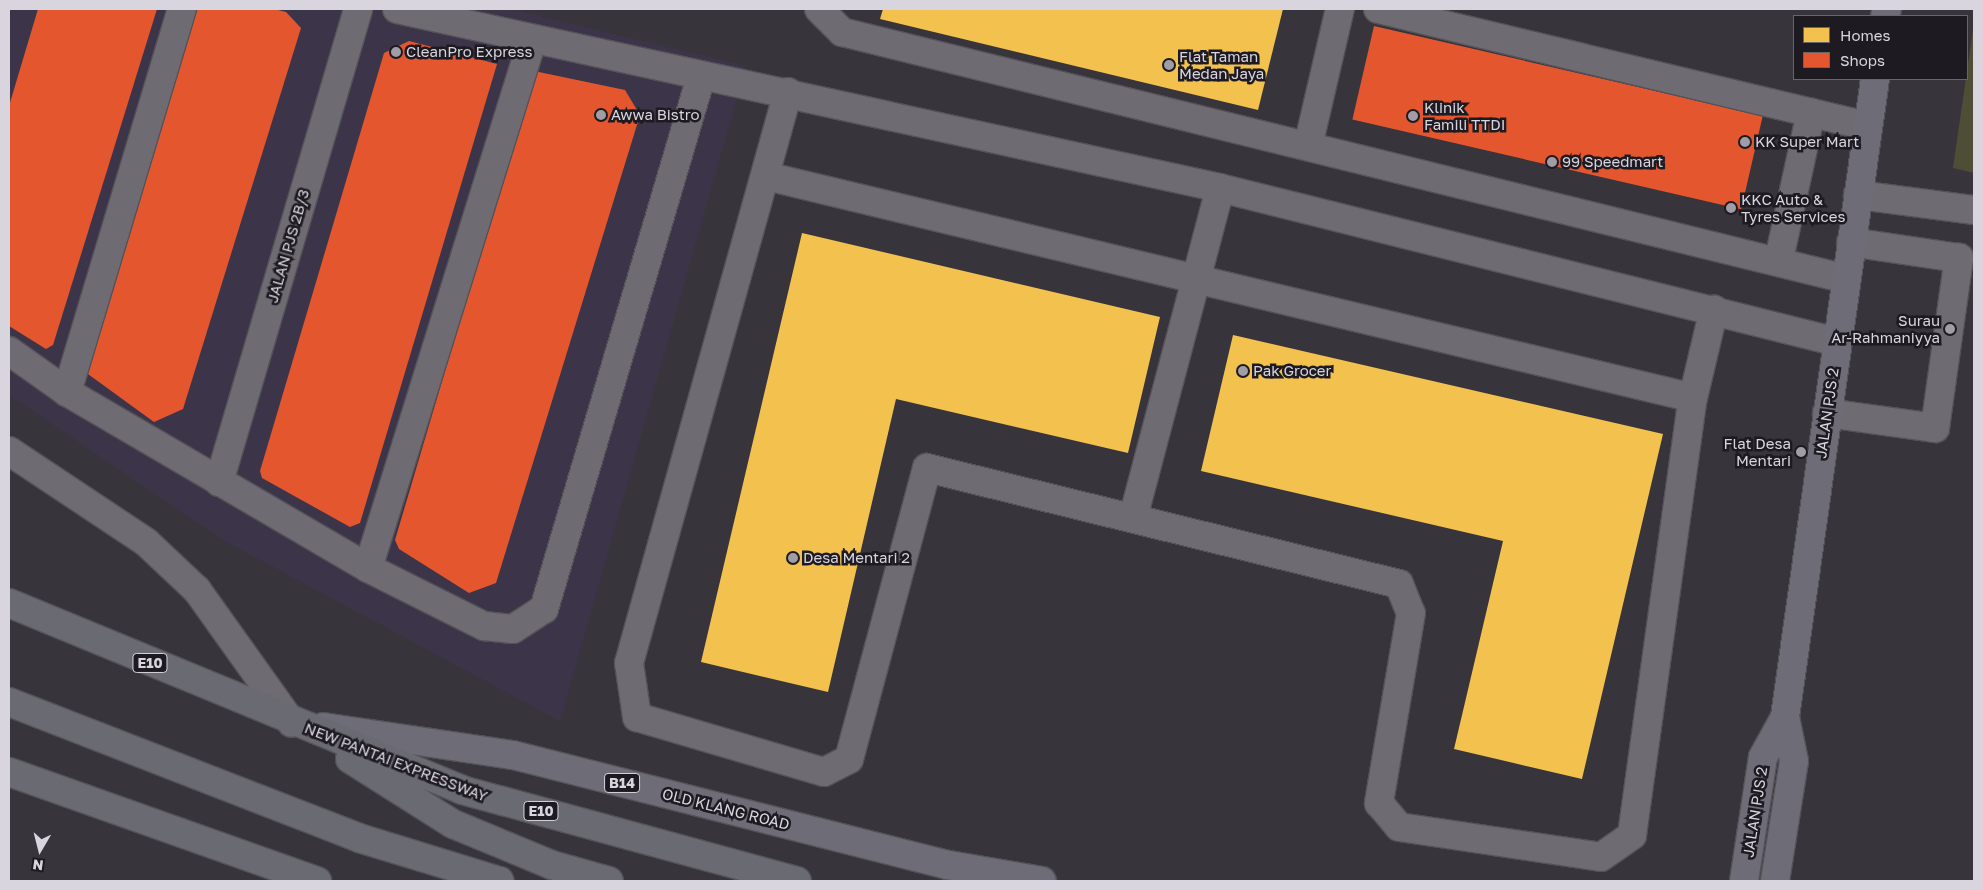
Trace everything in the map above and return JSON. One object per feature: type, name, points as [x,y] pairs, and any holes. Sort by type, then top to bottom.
[{"type":"highway","name":"NEW PANTAI EXPRESSWAY","points":[[9,603],[292,722],[462,790],[797,881]]},
{"type":"highway","points":[[9,702],[358,838],[500,881]]},
{"type":"highway","points":[[292,722],[453,824],[552,865],[609,881]]},
{"type":"highway","points":[[9,772],[317,881]]},
{"type":"main road","name":"JALAN PJS 2","points":[[1775,881],[1794,761],[1785,717],[1875,80]]},
{"type":"main road","name":"JALAN PJS 2","points":[[1744,881],[1763,757],[1785,717]]},
{"type":"main road","name":"OLD KLANG ROAD","points":[[292,722],[513,755],[948,865],[1042,881]]},
{"type":"street","points":[[67,392],[182,9]]},
{"type":"street","name":"JALAN PJS 2B/3","points":[[219,482],[358,9]]},
{"type":"street","points":[[397,9],[532,41],[701,77],[788,92],[1220,188],[1714,309],[1837,342]]},
{"type":"street","points":[[820,9],[842,32],[1779,259],[1846,279]]},
{"type":"street","points":[[1308,146],[1340,9]]},
{"type":"street","points":[[1378,9],[1867,126]]},
{"type":"street","points":[[368,568],[532,41]]},
{"type":"street","points":[[9,351],[67,392],[368,568],[484,626],[513,629],[544,609],[701,77]]},
{"type":"street","points":[[788,92],[629,664],[637,717],[824,772],[849,759],[927,468],[1398,584],[1410,612],[1379,803],[1399,827],[1601,857],[1632,835],[1693,398],[1714,309]]},
{"type":"street","points":[[1779,259],[1811,112]]},
{"type":"street","points":[[766,176],[1693,398]]},
{"type":"street","points":[[1133,518],[1194,279],[1220,188]]},
{"type":"street","points":[[1858,195],[1974,210]]},
{"type":"street","points":[[1827,413],[1935,428],[1959,258],[1851,242]]},
{"type":"street","points":[[9,451],[146,542],[196,590],[292,722]]},
{"type":"shaded area","points":[[9,9],[511,9],[746,66],[560,721],[227,542],[9,395]]},
{"type":"green space","points":[[1974,22],[1974,173],[1953,168],[1966,80],[1968,80],[1968,64]]},
{"type":"building: Homes","name":"Flat Taman Medan Jaya","points":[[883,9],[1283,9],[1258,110],[880,19]]},
{"type":"building: Homes","name":"Desa Mentari 2","points":[[802,233],[1160,317],[1128,453],[896,399],[828,692],[701,662]]},
{"type":"building: Homes","points":[[1233,335],[1663,434],[1582,779],[1454,749],[1503,541],[1201,471]]},
{"type":"building: Shops","points":[[38,9],[157,9],[53,345],[46,349],[9,326],[9,106]]},
{"type":"building: Shops","points":[[193,9],[274,9],[286,12],[301,28],[183,409],[154,422],[81,369]]},
{"type":"building: Shops","points":[[1374,26],[1763,116],[1741,209],[1352,120]]},
{"type":"building: Shops","points":[[409,41],[497,64],[360,523],[350,527],[262,478],[260,471],[384,53]]},
{"type":"building: Shops","points":[[534,71],[625,90],[640,115],[496,583],[469,593],[399,549],[395,540]]},
{"type":"place","name":"CleanPro Express","points":[[396,52]]},
{"type":"place","name":"Flat Taman Medan Jaya","points":[[1169,65]]},
{"type":"place","name":"Awwa Bistro","points":[[601,115]]},
{"type":"place","name":"Klinik Famili TTDI","points":[[1413,116]]},
{"type":"place","name":"KK Super Mart","points":[[1745,142]]},
{"type":"place","name":"99 Speedmart","points":[[1552,162]]},
{"type":"place","name":"KKC Auto & Tyres Services","points":[[1731,208]]},
{"type":"place","name":"Surau Ar-Rahmaniyya","points":[[1950,329]]},
{"type":"place","name":"Pak Grocer","points":[[1243,371]]},
{"type":"place","name":"Flat Desa Mentari","points":[[1801,452]]},
{"type":"place","name":"Desa Mentari 2","points":[[793,558]]}]
